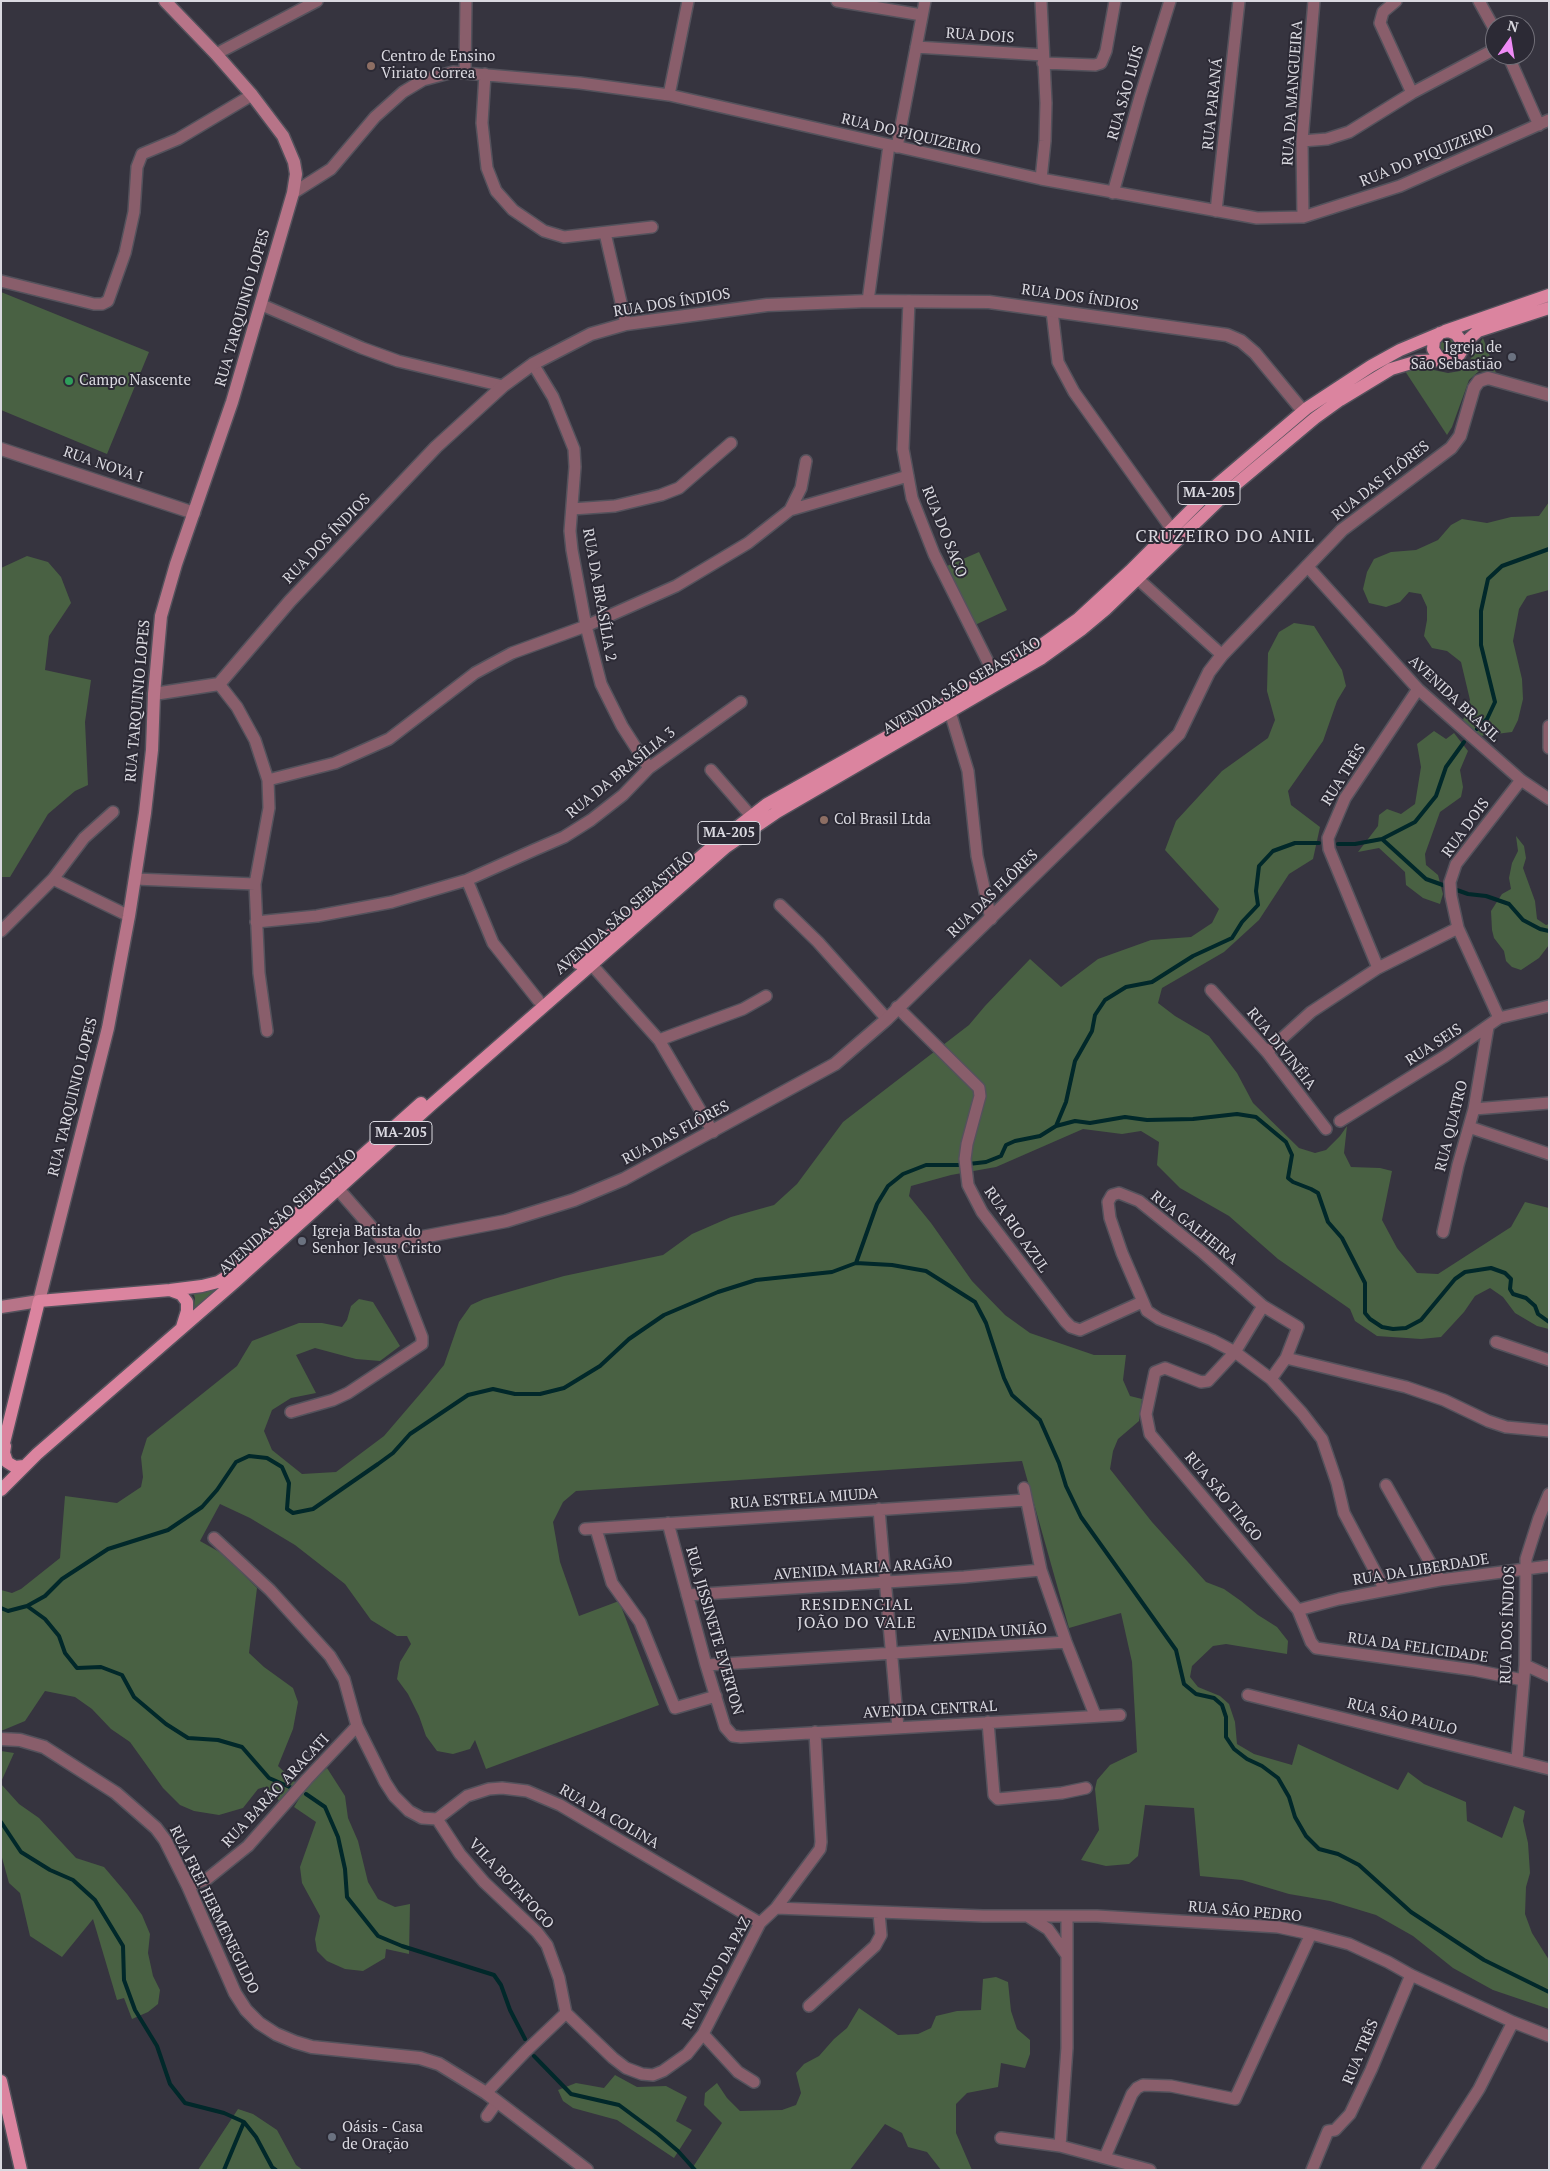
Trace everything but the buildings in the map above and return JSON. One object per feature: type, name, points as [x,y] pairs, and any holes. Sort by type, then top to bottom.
[{"type":"main road","name":"RUA TARQUINIO LOPES","points":[[3,1450],[108,1028],[135,879],[152,750],[154,694],[161,616],[176,564],[232,402],[262,305],[293,192],[296,174],[290,149],[283,136],[252,95],[165,1]]},
{"type":"main road","name":"AVENIDA SÃO SEBASTIÃO","points":[[170,1290],[210,1284],[226,1277],[632,915],[751,816],[783,795],[926,715],[1036,649],[1078,619],[1257,449],[1303,411],[1371,366],[1400,350],[1441,332],[1549,295]]},
{"type":"main road","points":[[1461,351],[1462,342],[1456,334],[1448,331],[1441,332],[1434,340],[1433,349],[1438,357],[1446,360],[1455,358],[1461,351],[1468,340],[1478,331],[1549,308]]},
{"type":"main road","name":"AVENIDA SÃO SEBASTIÃO","points":[[1,1490],[24,1466],[591,964],[705,864],[753,826],[1042,658],[1081,630],[1138,579],[1234,486],[1315,418],[1390,369],[1418,361],[1446,360]]},
{"type":"main road","points":[[1,1307],[39,1301],[170,1290],[181,1294],[187,1302],[187,1312],[182,1327]]},
{"type":"main road","points":[[3,1450],[7,1462],[15,1466],[24,1466]]},
{"type":"main road","points":[[1,2081],[21,2170]]},
{"type":"street","points":[[216,54],[317,1]]},
{"type":"street","points":[[464,72],[466,1]]},
{"type":"street","points":[[670,95],[688,1]]},
{"type":"street","points":[[837,1],[922,15]]},
{"type":"street","points":[[868,301],[893,146],[916,47],[924,1]]},
{"type":"street","points":[[1041,1],[1045,141],[1041,180]]},
{"type":"street","name":"RUA DOIS","points":[[916,47],[1095,65],[1101,63],[1104,58],[1115,1]]},
{"type":"street","name":"RUA SÃO LUÍS","points":[[1113,193],[1170,1]]},
{"type":"street","name":"RUA PARANÁ","points":[[1216,211],[1239,1]]},
{"type":"street","name":"RUA DA MANGUEIRA","points":[[1303,217],[1302,141],[1314,1]]},
{"type":"street","points":[[1396,1],[1383,12],[1380,23],[1412,93]]},
{"type":"street","points":[[1480,1],[1487,15]]},
{"type":"street","points":[[1302,141],[1327,139],[1349,132],[1412,93],[1485,54]]},
{"type":"street","points":[[1513,65],[1544,123]]},
{"type":"street","name":"RUA DO PIQUIZEIRO","points":[[293,192],[330,169],[375,117],[403,92],[423,80],[440,74],[464,72],[580,83],[670,95],[1041,180],[1257,218],[1303,217],[1400,186],[1544,123]]},
{"type":"street","points":[[485,74],[482,123],[483,148],[487,168],[496,191],[513,210],[544,231],[564,237],[652,227]]},
{"type":"street","points":[[1,281],[94,304],[102,304],[108,301],[125,253],[132,220],[137,167],[142,154],[178,139],[252,95]]},
{"type":"street","points":[[605,233],[626,324]]},
{"type":"street","name":"RUA DOS ÍNDIOS","points":[[219,684],[290,601],[503,386],[532,364],[591,334],[626,324],[767,305],[868,301],[982,302],[1220,333],[1234,338],[1248,347],[1263,362],[1303,411]]},
{"type":"street","name":"RUA DO SACO","points":[[909,301],[903,449],[912,498],[934,554],[994,674]]},
{"type":"street","points":[[262,305],[362,348],[398,361],[503,386]]},
{"type":"street","points":[[1052,311],[1058,362],[1074,392],[1172,528]]},
{"type":"street","name":"RUA DA BRASÍLIA 2","points":[[532,364],[553,397],[574,449],[575,467],[570,531],[572,550],[586,626],[601,684],[622,726],[650,768]]},
{"type":"street","name":"RUA DAS FLÔRES","points":[[386,1244],[483,1227],[574,1200],[624,1179],[835,1064],[887,1019],[897,1007],[991,919],[1179,734],[1209,672],[1342,530],[1451,448],[1460,436],[1474,388],[1479,381],[1488,378],[1549,396]]},
{"type":"street","points":[[572,510],[615,506],[661,495],[679,488],[731,444]]},
{"type":"street","name":"RUA NOVA I","points":[[1,449],[194,513]]},
{"type":"street","points":[[790,510],[801,488],[806,460]]},
{"type":"street","points":[[268,780],[335,762],[363,752],[389,739],[475,674],[512,653],[586,626],[676,586],[741,547],[790,510],[908,476]]},
{"type":"street","name":"AVENIDA BRASIL","points":[[1308,566],[1418,689],[1521,780],[1549,799]]},
{"type":"street","points":[[1138,579],[1222,656]]},
{"type":"street","points":[[154,694],[219,684],[237,707],[255,740],[268,780],[269,808],[255,884],[259,973],[266,1032]]},
{"type":"street","name":"RUA TRÊS","points":[[1378,968],[1328,849],[1328,838],[1345,798],[1418,689]]},
{"type":"street","name":"RUA DA BRASÍLIA 3","points":[[256,922],[354,910],[392,902],[467,880],[564,837],[591,820],[622,795],[650,768],[740,702]]},
{"type":"street","points":[[950,712],[968,771],[977,856],[991,919]]},
{"type":"street","points":[[1549,726],[1549,748]]},
{"type":"street","points":[[711,770],[751,816]]},
{"type":"street","name":"RUA DOIS","points":[[1458,928],[1450,896],[1450,882],[1456,864],[1521,780]]},
{"type":"street","points":[[1,931],[52,879],[84,838],[113,812]]},
{"type":"street","points":[[52,879],[129,916]]},
{"type":"street","points":[[135,879],[255,884]]},
{"type":"street","points":[[467,880],[493,943],[538,1000]]},
{"type":"street","points":[[780,905],[818,942],[887,1019]]},
{"type":"street","points":[[1267,1052],[1310,1012],[1378,968],[1458,928],[1499,1018]]},
{"type":"street","points":[[591,964],[659,1040],[713,1132]]},
{"type":"street","name":"RUA DIVINÉIA","points":[[1211,990],[1267,1052],[1326,1129]]},
{"type":"street","points":[[659,1040],[743,1009],[766,996]]},
{"type":"street","name":"RUA SEIS","points":[[1340,1121],[1438,1061],[1499,1018],[1549,1006]]},
{"type":"street","name":"RUA RIO AZUL","points":[[897,1007],[978,1088],[980,1096],[967,1144],[965,1159],[968,1185],[982,1212],[1071,1327],[1080,1330],[1142,1302]]},
{"type":"street","name":"RUA QUATRO","points":[[1443,1232],[1458,1165],[1474,1109],[1488,1026]]},
{"type":"street","points":[[1474,1109],[1549,1103]]},
{"type":"street","points":[[1469,1126],[1549,1154]]},
{"type":"street","points":[[291,1412],[348,1394],[422,1344],[422,1337],[386,1244],[338,1189]]},
{"type":"street","name":"RUA GALHEIRA","points":[[1142,1302],[1122,1254],[1110,1218],[1108,1202],[1109,1198],[1115,1193],[1139,1201],[1201,1251],[1263,1306],[1298,1327],[1286,1358],[1271,1379]]},
{"type":"street","points":[[1142,1302],[1147,1311],[1159,1319],[1212,1340],[1234,1352],[1271,1379],[1302,1413],[1322,1440],[1337,1483],[1344,1513],[1385,1590]]},
{"type":"street","points":[[1234,1352],[1263,1306]]},
{"type":"street","points":[[1496,1342],[1549,1360]]},
{"type":"street","name":"RUA SÃO TIAGO","points":[[1234,1352],[1204,1383],[1165,1368],[1155,1372],[1146,1414],[1150,1434],[1298,1610],[1311,1642]]},
{"type":"street","points":[[1286,1358],[1406,1387],[1444,1400],[1488,1421],[1506,1427],[1549,1431]]},
{"type":"street","points":[[1386,1485],[1440,1580]]},
{"type":"street","name":"RUA ESTRELA MIUDA","points":[[716,1696],[675,1708],[640,1622],[612,1583],[590,1529],[879,1509],[1025,1494],[1041,1570]]},
{"type":"street","name":"RUA DOS ÍNDIOS","points":[[1517,1760],[1524,1664],[1526,1569],[1539,1518],[1549,1494]]},
{"type":"street","points":[[879,1509],[898,1728]]},
{"type":"street","name":"RUA JISSINETE EVERTON","points":[[668,1523],[706,1665],[728,1733],[741,1737]]},
{"type":"street","points":[[214,1538],[263,1584],[330,1656],[344,1679],[357,1726],[394,1796],[409,1810],[422,1818],[437,1819]]},
{"type":"street","name":"RUA DA LIBERDADE","points":[[1298,1610],[1385,1590],[1440,1580],[1549,1566]]},
{"type":"street","points":[[1041,1570],[1066,1642],[1095,1715]]},
{"type":"street","name":"AVENIDA MARIA ARAGÃO","points":[[687,1595],[1041,1570]]},
{"type":"street","name":"AVENIDA UNIÃO","points":[[706,1665],[892,1655],[1066,1642]]},
{"type":"street","name":"RUA DA FELICIDADE","points":[[1311,1642],[1316,1648],[1324,1650],[1464,1668],[1523,1680]]},
{"type":"street","points":[[1524,1664],[1549,1676]]},
{"type":"street","name":"RUA SÃO PAULO","points":[[1248,1695],[1549,1769]]},
{"type":"street","name":"AVENIDA CENTRAL","points":[[741,1737],[1120,1715]]},
{"type":"street","points":[[988,1722],[994,1795],[998,1799],[1062,1793],[1086,1788]]},
{"type":"street","name":"RUA BARÃO ARACATI","points":[[188,1886],[207,1880],[248,1846],[357,1726]]},
{"type":"street","name":"RUA ALTO DA PAZ","points":[[566,2013],[612,2058],[626,2068],[642,2074],[653,2075],[675,2064],[687,2054],[703,2034],[760,1923],[776,1908],[820,1849],[815,1732]]},
{"type":"street","name":"RUA FREI HERMENEGILDO","points":[[1,1739],[20,1740],[44,1747],[94,1778],[139,1811],[161,1833],[188,1886],[236,1993],[246,2010],[259,2023],[276,2034],[312,2047],[420,2058],[439,2064],[486,2093],[587,2170]]},
{"type":"street","name":"RUA DA COLINA","points":[[437,1819],[467,1796],[489,1789],[502,1788],[527,1791],[560,1804],[760,1923]]},
{"type":"street","name":"VILA BOTAFOGO","points":[[437,1819],[460,1854],[484,1882],[537,1932],[547,1945],[559,1978],[566,2013]]},
{"type":"street","points":[[776,1908],[880,1913],[1067,1916],[1067,2048],[1060,2146]]},
{"type":"street","points":[[809,2006],[875,1946],[881,1935],[880,1913]]},
{"type":"street","points":[[1028,1916],[1048,1929]]},
{"type":"street","points":[[1050,1916],[1046,1923],[1048,1929],[1066,1954]]},
{"type":"street","name":"RUA SÃO PEDRO","points":[[1067,1916],[1278,1928],[1311,1934],[1349,1944],[1513,2022],[1549,2036]]},
{"type":"street","points":[[1105,2157],[1132,2094],[1143,2085],[1172,2086],[1235,2099],[1311,1934]]},
{"type":"street","name":"RUA TRÊS","points":[[1312,2170],[1328,2131],[1335,2130],[1350,2114],[1371,2070],[1411,1975]]},
{"type":"street","points":[[486,2093],[566,2013]]},
{"type":"street","points":[[1427,2170],[1479,2089],[1513,2022]]},
{"type":"street","points":[[703,2034],[738,2072],[754,2082]]},
{"type":"street","points":[[487,2116],[496,2102]]},
{"type":"street","points":[[1001,2138],[1060,2146],[1150,2170]]},
{"type":"green space","name":"Campo Nascente","points":[[1,292],[149,352],[107,454],[1,410]]},
{"type":"green space","points":[[1483,338],[1496,373],[1479,371],[1469,380],[1452,427],[1447,435],[1405,371],[1419,367],[1448,373],[1460,371],[1467,365]]},
{"type":"green space","points":[[1445,339],[1451,339],[1456,344],[1454,353],[1445,355],[1440,350],[1440,344]]},
{"type":"green space","points":[[1549,502],[1549,590],[1527,596],[1519,609],[1513,641],[1522,679],[1523,699],[1518,720],[1512,732],[1480,736],[1463,720],[1470,700],[1461,662],[1447,651],[1432,648],[1424,636],[1427,607],[1421,594],[1409,592],[1400,602],[1386,607],[1369,603],[1363,589],[1367,572],[1374,559],[1391,552],[1416,550],[1438,540],[1451,525],[1462,519],[1487,523],[1511,517],[1539,516]]},
{"type":"green space","points":[[979,552],[1007,610],[975,625],[947,566]]},
{"type":"green space","points":[[27,556],[48,562],[61,577],[71,603],[49,636],[45,670],[91,680],[85,722],[88,785],[75,791],[48,814],[10,877],[1,877],[1,568]]},
{"type":"green space","points":[[1294,623],[1314,626],[1342,670],[1346,686],[1337,701],[1323,741],[1288,791],[1291,805],[1320,827],[1313,859],[1289,874],[1259,920],[1224,952],[1162,988],[1158,1003],[1175,1016],[1209,1036],[1237,1073],[1253,1103],[1299,1148],[1315,1153],[1326,1150],[1347,1126],[1344,1153],[1351,1167],[1380,1168],[1392,1171],[1382,1220],[1397,1248],[1417,1273],[1438,1274],[1511,1227],[1525,1202],[1549,1208],[1549,1329],[1537,1326],[1515,1313],[1503,1297],[1490,1288],[1475,1296],[1464,1312],[1441,1337],[1421,1339],[1377,1336],[1355,1321],[1350,1309],[1278,1259],[1229,1216],[1180,1188],[1157,1165],[1159,1142],[1141,1131],[1122,1134],[1083,1129],[996,1167],[951,1175],[911,1186],[909,1196],[931,1223],[972,1281],[1005,1315],[1030,1333],[1094,1355],[1126,1355],[1123,1380],[1130,1396],[1142,1399],[1139,1421],[1118,1439],[1113,1451],[1110,1469],[1152,1522],[1206,1582],[1224,1589],[1241,1601],[1277,1627],[1288,1641],[1287,1654],[1226,1644],[1213,1646],[1192,1666],[1190,1677],[1198,1687],[1220,1696],[1229,1704],[1235,1722],[1237,1744],[1254,1754],[1292,1765],[1298,1744],[1398,1790],[1408,1772],[1424,1784],[1466,1802],[1467,1821],[1502,1838],[1514,1806],[1525,1811],[1523,1821],[1528,1843],[1530,1873],[1526,1887],[1525,1914],[1532,1933],[1549,1960],[1549,2009],[1493,1990],[1453,1968],[1413,1936],[1376,1915],[1330,1901],[1289,1894],[1242,1880],[1200,1876],[1194,1808],[1145,1805],[1138,1856],[1129,1864],[1106,1866],[1081,1860],[1099,1830],[1095,1789],[1097,1780],[1110,1765],[1137,1752],[1132,1662],[1121,1613],[1069,1628],[1022,1461],[576,1491],[563,1502],[553,1522],[560,1562],[579,1616],[619,1601],[659,1705],[486,1769],[475,1740],[470,1749],[453,1754],[437,1751],[426,1736],[408,1694],[397,1679],[400,1662],[411,1644],[407,1636],[397,1636],[371,1620],[345,1584],[295,1545],[250,1518],[220,1504],[200,1541],[223,1554],[257,1588],[249,1653],[264,1667],[293,1688],[298,1702],[293,1729],[278,1766],[296,1783],[281,1803],[271,1791],[264,1787],[258,1789],[243,1808],[219,1815],[194,1811],[180,1805],[163,1788],[130,1742],[111,1729],[92,1709],[75,1697],[45,1691],[25,1721],[1,1731],[1,1590],[12,1593],[21,1589],[60,1558],[65,1496],[117,1503],[141,1487],[143,1477],[141,1457],[147,1438],[237,1366],[252,1341],[299,1323],[322,1323],[342,1327],[347,1320],[351,1306],[359,1299],[373,1302],[400,1346],[380,1361],[356,1359],[315,1348],[296,1355],[316,1393],[291,1398],[272,1410],[264,1431],[272,1450],[302,1474],[336,1472],[384,1436],[444,1365],[459,1322],[471,1305],[484,1299],[564,1276],[663,1255],[692,1234],[731,1217],[774,1205],[797,1184],[843,1122],[969,1025],[1030,959],[1061,987],[1098,959],[1151,940],[1191,937],[1212,923],[1219,909],[1165,850],[1176,821],[1222,771],[1268,738],[1275,720],[1267,691],[1268,653],[1279,632]]},
{"type":"green space","points":[[1434,731],[1446,739],[1454,733],[1468,751],[1460,770],[1463,787],[1461,797],[1440,812],[1425,854],[1426,865],[1438,875],[1443,894],[1440,904],[1423,898],[1406,885],[1405,872],[1379,848],[1358,852],[1378,826],[1379,815],[1387,809],[1401,814],[1415,804],[1421,767],[1417,744]]},
{"type":"green space","points":[[1516,836],[1524,846],[1526,858],[1523,868],[1535,901],[1537,919],[1546,925],[1549,924],[1549,945],[1539,958],[1521,970],[1512,967],[1506,961],[1504,951],[1494,938],[1491,911],[1502,894],[1511,889],[1509,878],[1512,863],[1518,851]]},
{"type":"green space","points":[[217,1290],[197,1308],[194,1307],[195,1298],[193,1292]]},
{"type":"green space","points":[[1,1751],[14,1753],[1,1782]]},
{"type":"green space","points":[[327,1768],[345,1796],[348,1818],[358,1841],[368,1882],[378,1899],[395,1907],[410,1904],[409,1954],[386,1949],[385,1958],[363,1971],[345,1969],[327,1961],[317,1951],[315,1939],[320,1916],[302,1883],[300,1867],[316,1822],[294,1807],[308,1784]]},
{"type":"green space","points":[[1,1784],[19,1804],[39,1818],[76,1858],[104,1867],[142,1915],[150,1934],[148,1953],[153,1976],[160,1990],[158,2004],[148,2012],[132,2019],[124,1998],[117,2000],[93,1919],[62,1957],[30,1936],[20,1893],[9,1883],[1,1854]]},
{"type":"green space","points":[[996,1977],[1008,1982],[1011,2011],[1017,2029],[1030,2040],[1030,2054],[1025,2068],[1001,2063],[998,2087],[967,2093],[956,2104],[956,2133],[972,2170],[941,2170],[927,2152],[908,2147],[902,2133],[885,2124],[850,2170],[691,2170],[722,2123],[704,2105],[705,2093],[717,2083],[727,2098],[740,2111],[782,2110],[796,2105],[801,2093],[796,2073],[804,2064],[819,2056],[847,2028],[859,2008],[898,2035],[918,2034],[931,2028],[936,2016],[957,2011],[981,2010],[983,1979]]},
{"type":"green space","points":[[615,2075],[637,2087],[666,2086],[687,2097],[676,2121],[692,2130],[674,2158],[617,2120],[573,2108],[563,2101],[558,2090],[576,2083],[604,2088]]},
{"type":"green space","points":[[238,2109],[253,2114],[277,2130],[296,2165],[303,2170],[198,2170]]},
{"type":"waterway","points":[[1477,729],[1487,719],[1495,702],[1481,645],[1481,611],[1488,579],[1502,566],[1549,549]]},
{"type":"waterway","points":[[1338,844],[1355,844],[1382,839],[1415,822],[1436,796],[1446,767],[1464,742]]},
{"type":"waterway","points":[[1382,839],[1426,879],[1468,894],[1486,896],[1509,904],[1523,920],[1540,929],[1549,931]]},
{"type":"waterway","points":[[1056,1126],[1066,1102],[1075,1061],[1092,1031],[1095,1015],[1105,1000],[1126,987],[1152,982],[1193,956],[1232,938],[1242,922],[1258,905],[1256,891],[1259,866],[1273,851],[1295,843],[1319,843]]},
{"type":"waterway","points":[[1,1608],[8,1611],[27,1606],[45,1596],[62,1579],[108,1549],[168,1530],[202,1507],[217,1490],[236,1462],[249,1456],[267,1458],[282,1467],[289,1483],[287,1509],[293,1513],[313,1509],[393,1453],[410,1434],[468,1395],[493,1389],[515,1394],[540,1394],[564,1388],[600,1366],[629,1339],[664,1315],[718,1292],[756,1280],[832,1272],[856,1263],[877,1204],[888,1186],[903,1174],[926,1165],[960,1165],[986,1162],[1001,1156],[1006,1145],[1015,1141],[1040,1136],[1056,1126],[1075,1121],[1090,1123],[1125,1117],[1147,1120],[1193,1119],[1237,1114],[1256,1117],[1286,1142],[1292,1155],[1288,1178],[1318,1193],[1328,1222],[1342,1238],[1365,1283],[1365,1313],[1370,1319],[1382,1327],[1393,1329],[1406,1328],[1421,1320],[1455,1279],[1465,1272],[1491,1268],[1505,1273],[1511,1279],[1510,1289],[1513,1294],[1526,1298],[1535,1306],[1538,1314],[1549,1322]]},
{"type":"waterway","points":[[856,1263],[892,1265],[926,1271],[975,1302],[986,1323],[1004,1378],[1012,1395],[1040,1420],[1059,1463],[1066,1486],[1081,1517],[1176,1650],[1184,1684],[1196,1694],[1214,1698],[1222,1705],[1226,1717],[1226,1737],[1234,1749],[1278,1778],[1289,1797],[1295,1817],[1306,1836],[1319,1849],[1338,1854],[1359,1865],[1411,1912],[1484,1960],[1549,1992]]},
{"type":"waterway","points":[[27,1606],[45,1619],[59,1636],[65,1653],[77,1668],[101,1667],[122,1675],[134,1697],[166,1724],[188,1738],[218,1740],[242,1747],[269,1778],[292,1788]]},
{"type":"waterway","points":[[306,1794],[325,1807],[338,1837],[345,1869],[347,1897],[378,1936],[402,1946],[494,1975],[501,1985],[510,2010],[525,2039]]},
{"type":"waterway","points":[[1,1822],[21,1852],[50,1870],[73,1880],[95,1900],[123,1946],[124,1980],[135,2010],[157,2046],[170,2084],[185,2103],[224,2113],[244,2122],[256,2137],[272,2167],[276,2170]]},
{"type":"waterway","points":[[534,2056],[571,2094],[619,2105],[678,2151],[695,2170]]},
{"type":"waterway","points":[[224,2170],[244,2122]]},
{"type":"place","name":"Centro de Ensino Viriato Correa","points":[[371,66]]},
{"type":"place","name":"Igreja de São Sebastião","points":[[1512,357]]},
{"type":"place","name":"Campo Nascente","points":[[69,381]]},
{"type":"place","name":"Col Brasil Ltda","points":[[824,820]]},
{"type":"place","name":"Igreja Batista do Senhor Jesus Cristo","points":[[302,1241]]},
{"type":"place","name":"Oásis - Casa de Oração","points":[[332,2137]]},
{"type":"district","name":"CRUZEIRO DO ANIL","points":[[1225,537]]},
{"type":"district","name":"RESIDENCIAL JOÃO DO VALE","points":[[857,1614]]}]
